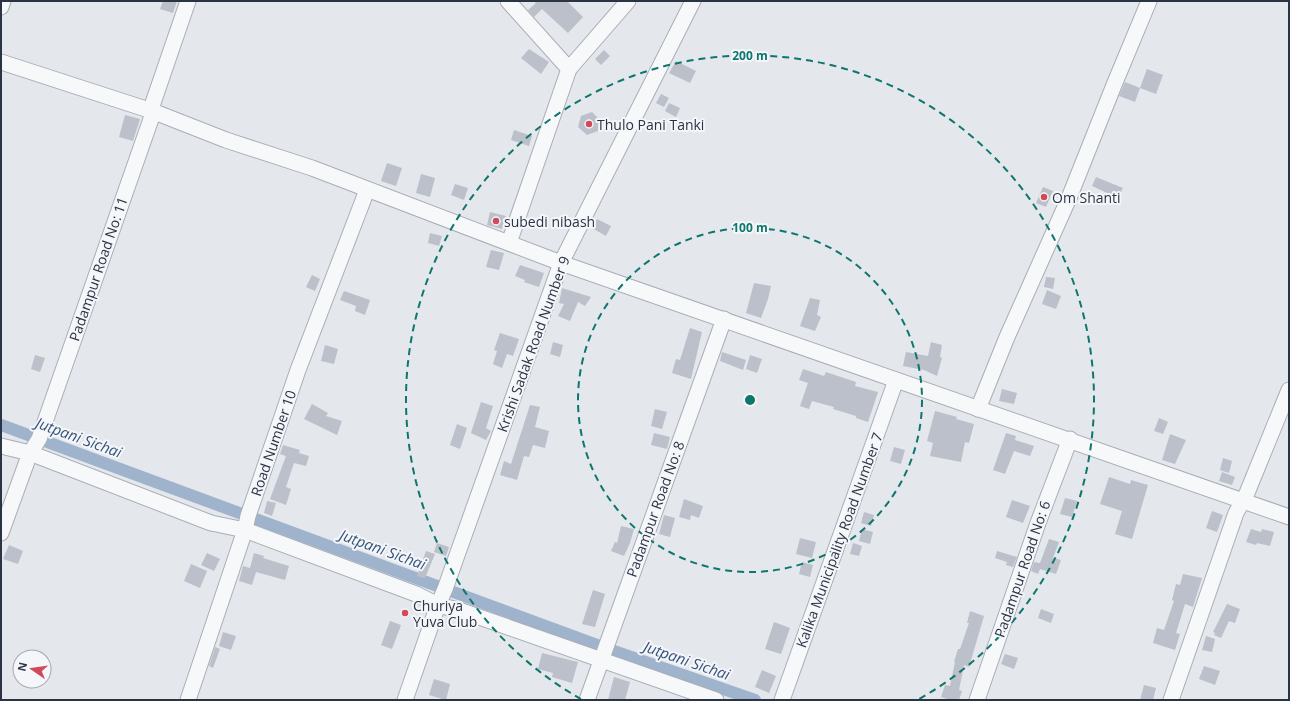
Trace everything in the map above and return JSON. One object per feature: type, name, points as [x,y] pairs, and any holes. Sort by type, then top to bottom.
[{"type":"street","points":[[1,7],[3,1]]},
{"type":"street","name":"Padampur Road No: 11","points":[[1,534],[30,454],[40,439],[151,119],[153,102],[188,1]]},
{"type":"street","points":[[508,1],[568,69]]},
{"type":"street","points":[[509,243],[568,69],[628,1]]},
{"type":"street","name":"Krishi Sadak Road Number 9","points":[[405,700],[561,263],[693,1]]},
{"type":"street","points":[[978,409],[1007,337],[1069,198],[1116,78],[1149,1]]},
{"type":"street","points":[[1,62],[152,111],[226,140],[312,168],[561,263],[1070,440],[1289,518]]},
{"type":"street","name":"Road Number 10","points":[[188,700],[245,530],[248,516],[298,370],[367,190]]},
{"type":"street","name":"Padampur Road No: 8","points":[[587,700],[724,319]]},
{"type":"street","name":"Kalika Municipality Road Number 7","points":[[782,700],[896,380]]},
{"type":"street","points":[[1171,700],[1236,513],[1289,390]]},
{"type":"street","name":"Padampur Road No: 6","points":[[977,700],[1038,524],[1070,440]]},
{"type":"street","points":[[1,446],[30,454],[211,523],[245,530],[416,594],[438,604],[462,611],[716,700]]},
{"type":"building","points":[[163,1],[177,1],[173,13],[160,9]]},
{"type":"building","points":[[533,1],[567,1],[583,17],[568,33],[542,9],[534,17],[528,10],[536,3]]},
{"type":"building","points":[[529,49],[549,62],[541,74],[521,58]]},
{"type":"building","points":[[604,50],[610,56],[601,65],[595,59]]},
{"type":"building","points":[[676,61],[696,71],[690,83],[669,73]]},
{"type":"building","points":[[1147,69],[1163,75],[1156,94],[1140,88]]},
{"type":"building","points":[[1125,82],[1140,88],[1135,102],[1119,96]]},
{"type":"building","points":[[661,94],[669,98],[664,107],[656,103]]},
{"type":"building","points":[[669,103],[680,108],[676,117],[665,111]]},
{"type":"building","name":"Thulo Pani Tanki","points":[[592,112],[600,120],[598,131],[587,135],[578,127],[581,116]]},
{"type":"building","points":[[125,115],[140,119],[133,141],[119,137]]},
{"type":"building","points":[[514,130],[532,136],[529,146],[511,140]]},
{"type":"building","points":[[387,163],[402,168],[396,186],[381,181]]},
{"type":"building","points":[[421,174],[435,178],[430,197],[416,193]]},
{"type":"building","points":[[1096,177],[1123,188],[1118,198],[1092,186]]},
{"type":"building","points":[[455,184],[468,188],[464,200],[451,195]]},
{"type":"building","name":"Om Shanti","points":[[1043,187],[1053,191],[1046,207],[1036,203]]},
{"type":"building","name":"subedi nibash","points":[[490,212],[506,216],[502,229],[487,225]]},
{"type":"building","points":[[597,219],[611,226],[606,236],[592,228]]},
{"type":"building","points":[[430,233],[442,236],[439,246],[428,243]]},
{"type":"building","points":[[491,250],[504,253],[499,270],[486,267]]},
{"type":"building","points":[[520,265],[544,273],[539,287],[524,282],[525,280],[515,276]]},
{"type":"building","points":[[312,275],[320,279],[315,291],[306,287]]},
{"type":"building","points":[[1046,277],[1055,278],[1053,289],[1044,287]]},
{"type":"building","points":[[754,283],[771,286],[761,318],[746,313]]},
{"type":"building","points":[[562,288],[591,297],[585,306],[578,302],[570,321],[558,316],[564,304],[559,303]]},
{"type":"building","points":[[1047,290],[1061,296],[1056,309],[1042,304]]},
{"type":"building","points":[[344,291],[370,300],[365,315],[355,311],[356,306],[340,300]]},
{"type":"building","points":[[810,298],[820,300],[817,315],[821,317],[815,331],[800,326]]},
{"type":"building","points":[[690,328],[702,332],[691,379],[672,373],[676,359],[680,360]]},
{"type":"building","points":[[500,333],[519,339],[513,356],[507,354],[502,368],[493,364],[497,351],[494,350]]},
{"type":"building","points":[[553,342],[563,345],[560,357],[550,354]]},
{"type":"building","points":[[931,342],[942,345],[940,357],[942,358],[937,376],[924,370],[903,366],[906,352],[928,356]]},
{"type":"building","points":[[325,345],[338,349],[334,364],[321,361]]},
{"type":"building","points":[[722,352],[746,360],[743,370],[720,361]]},
{"type":"building","points":[[35,355],[45,358],[40,372],[31,369]]},
{"type":"building","points":[[750,355],[762,359],[757,373],[746,369]]},
{"type":"building","points":[[803,369],[824,376],[826,372],[856,382],[855,386],[878,392],[868,422],[856,418],[856,416],[833,409],[834,407],[812,401],[809,409],[800,406],[808,383],[799,380]]},
{"type":"building","points":[[1002,389],[1017,393],[1014,404],[999,401]]},
{"type":"building","points":[[481,402],[493,406],[486,428],[491,431],[486,440],[471,433]]},
{"type":"building","points":[[312,404],[328,413],[326,416],[342,421],[337,435],[304,419]]},
{"type":"building","points":[[530,405],[540,407],[535,427],[549,431],[545,448],[533,445],[529,457],[524,456],[517,480],[500,475],[504,461],[511,464]]},
{"type":"building","points":[[655,409],[667,412],[662,429],[651,426]]},
{"type":"building","points":[[935,411],[957,417],[956,419],[974,424],[969,443],[965,442],[961,462],[930,456],[933,443],[927,441]]},
{"type":"building","points":[[1159,418],[1168,422],[1163,434],[1154,431]]},
{"type":"building","points":[[457,424],[467,428],[460,449],[450,445]]},
{"type":"building","points":[[654,433],[670,437],[667,449],[651,445]]},
{"type":"building","points":[[1006,433],[1016,436],[1015,440],[1034,446],[1030,456],[1014,451],[1005,474],[993,470]]},
{"type":"building","points":[[1170,434],[1186,440],[1175,464],[1162,460]]},
{"type":"building","points":[[283,445],[300,450],[299,453],[309,456],[306,466],[294,463],[286,487],[291,489],[286,505],[270,499],[286,456],[280,454]]},
{"type":"building","points":[[894,447],[905,450],[901,464],[890,461]]},
{"type":"building","points":[[1223,458],[1232,461],[1229,473],[1220,470]]},
{"type":"building","points":[[1222,472],[1235,477],[1232,485],[1219,481]]},
{"type":"building","points":[[1109,477],[1130,484],[1131,480],[1148,485],[1132,539],[1115,534],[1122,511],[1100,504]]},
{"type":"building","points":[[1065,498],[1077,501],[1072,517],[1060,514]]},
{"type":"building","points":[[684,499],[703,506],[699,518],[691,515],[690,520],[679,517]]},
{"type":"building","points":[[1012,500],[1030,506],[1023,523],[1006,517]]},
{"type":"building","points":[[267,501],[276,503],[272,516],[264,513]]},
{"type":"building","points":[[1212,511],[1223,515],[1217,532],[1206,528]]},
{"type":"building","points":[[864,512],[874,515],[871,526],[861,523]]},
{"type":"building","points":[[664,515],[675,518],[670,537],[659,534]]},
{"type":"building","points":[[621,526],[634,529],[624,556],[611,551],[615,542],[617,543]]},
{"type":"building","points":[[862,529],[873,532],[870,544],[859,541]]},
{"type":"building","points":[[1251,529],[1261,532],[1262,529],[1274,532],[1270,546],[1257,543],[1256,545],[1246,542]]},
{"type":"building","points":[[800,538],[816,542],[812,558],[796,554]]},
{"type":"building","points":[[1049,539],[1059,542],[1053,558],[1061,560],[1056,574],[1040,569],[1038,574],[1031,571],[1034,562],[1040,563]]},
{"type":"building","points":[[437,543],[449,547],[446,556],[434,552]]},
{"type":"building","points":[[853,543],[862,546],[859,556],[850,554]]},
{"type":"building","points":[[9,545],[23,551],[18,564],[3,559]]},
{"type":"building","points":[[426,551],[435,554],[425,578],[417,576]]},
{"type":"building","points":[[997,551],[1017,557],[1013,567],[1006,565],[1007,562],[995,558]]},
{"type":"building","points":[[207,553],[220,559],[214,571],[201,565]]},
{"type":"building","points":[[254,553],[264,556],[263,558],[289,566],[285,580],[256,572],[252,585],[239,581],[243,566],[250,568]]},
{"type":"building","points":[[802,562],[813,565],[810,577],[799,574]]},
{"type":"building","points":[[191,564],[207,571],[200,588],[184,581]]},
{"type":"building","points":[[1183,574],[1202,578],[1193,607],[1185,604],[1176,633],[1180,634],[1175,650],[1153,643],[1157,628],[1164,630],[1174,601],[1172,600],[1176,584],[1180,585]]},
{"type":"building","points":[[593,590],[605,594],[595,627],[582,624]]},
{"type":"building","points":[[1227,604],[1240,609],[1235,623],[1229,621],[1221,638],[1214,635],[1215,633],[1213,632]]},
{"type":"building","points":[[1041,609],[1054,614],[1051,623],[1038,618]]},
{"type":"building","points":[[970,611],[984,616],[969,667],[964,665],[959,690],[962,691],[959,700],[950,700],[941,697],[945,685],[950,686],[954,662],[969,623],[967,623]]},
{"type":"building","points":[[390,621],[401,625],[392,649],[381,645]]},
{"type":"building","points":[[774,622],[790,628],[781,654],[765,649]]},
{"type":"building","points":[[223,632],[236,636],[231,650],[219,646]]},
{"type":"building","points":[[1206,636],[1215,639],[1212,652],[1202,650]]},
{"type":"building","points":[[215,647],[220,649],[213,668],[209,666]]},
{"type":"building","points":[[542,653],[578,662],[572,683],[552,677],[553,673],[538,669]]},
{"type":"building","points":[[1005,654],[1018,658],[1014,669],[1001,664]]},
{"type":"building","points":[[1204,666],[1220,671],[1215,685],[1199,679]]},
{"type":"building","points":[[762,670],[776,676],[769,693],[755,687]]},
{"type":"building","points":[[614,677],[630,682],[625,700],[608,700]]},
{"type":"building","points":[[434,679],[450,684],[446,700],[429,695]]},
{"type":"building","points":[[1144,685],[1156,688],[1153,700],[1140,700]]},
{"type":"waterway","name":"Jutpani Sichai","points":[[1,425],[605,648],[755,700]]},
{"type":"place","name":"Thulo Pani Tanki","points":[[589,124]]},
{"type":"place","name":"Om Shanti","points":[[1044,197]]},
{"type":"place","name":"subedi nibash","points":[[496,221]]},
{"type":"place","name":"Churiya Yuva Club","points":[[405,613]]}]
